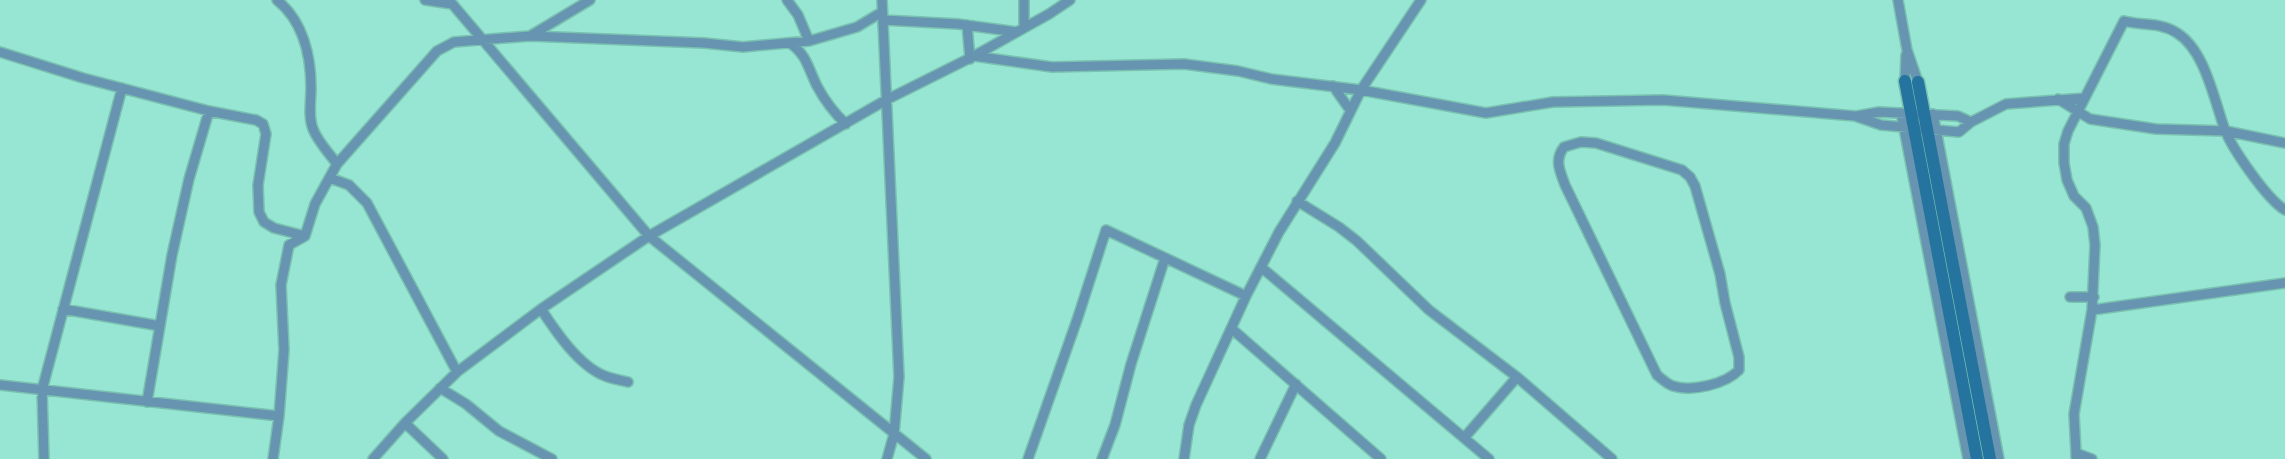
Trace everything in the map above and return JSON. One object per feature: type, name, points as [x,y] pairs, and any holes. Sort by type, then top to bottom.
[{"type":"main road","points":[[1905,81],[1908,127],[1977,459]]},
{"type":"main road","points":[[1918,82],[1929,114],[1989,459]]},
{"type":"street","points":[[277,0],[294,18],[302,36],[311,68],[310,119],[313,130],[337,164]]},
{"type":"street","points":[[425,0],[450,2],[649,236],[926,459]]},
{"type":"street","points":[[530,36],[590,0]]},
{"type":"street","points":[[787,0],[798,15],[809,41]]},
{"type":"street","points":[[882,0],[899,377],[894,434],[887,459]]},
{"type":"street","points":[[1021,30],[1023,0]]},
{"type":"street","points":[[373,459],[405,423],[457,372],[541,309],[649,236],[886,100],[972,57],[1070,0]]},
{"type":"street","points":[[1184,459],[1189,425],[1196,405],[1246,296],[1297,201],[1335,143],[1361,90],[1421,0]]},
{"type":"street","points":[[1898,0],[1906,50],[1905,81]]},
{"type":"street","points":[[273,459],[284,350],[281,285],[289,245],[305,236],[315,204],[337,164],[438,51],[454,42],[530,36],[704,43],[743,47],[809,41],[857,27],[882,16],[1021,30]]},
{"type":"street","points":[[2092,459],[2076,456],[2074,414],[2094,297],[2095,245],[2093,227],[2086,208],[2074,196],[2067,180],[2064,144],[2068,131],[2124,21],[2134,24],[2159,25],[2175,31],[2189,41],[2216,98],[2226,131],[2237,152],[2269,197],[2285,210]]},
{"type":"street","points":[[967,25],[972,57]]},
{"type":"street","points":[[790,43],[803,54],[824,97],[832,110],[846,124]]},
{"type":"street","points":[[1906,50],[1918,82]]},
{"type":"street","points":[[0,52],[122,88],[209,111],[256,120],[263,124],[266,134],[258,185],[259,212],[264,222],[274,228],[305,236]]},
{"type":"street","points":[[972,57],[1052,67],[1185,64],[1238,71],[1271,79],[1361,90],[1470,112],[1486,113],[1554,102],[1663,100],[1855,116],[1879,112],[1958,116],[1971,122]]},
{"type":"street","points":[[1333,86],[1350,110]]},
{"type":"street","points":[[44,459],[42,390],[122,88]]},
{"type":"street","points":[[1855,116],[1881,125],[1959,132],[1971,122],[2006,104],[2085,98]]},
{"type":"street","points":[[2058,99],[2090,119],[2156,129],[2226,131],[2285,143]]},
{"type":"street","points":[[147,402],[189,179],[209,111]]},
{"type":"street","points":[[1908,127],[1968,459]]},
{"type":"street","points":[[1931,129],[1999,459]]},
{"type":"street","points":[[1581,142],[1596,143],[1682,170],[1690,177],[1695,186],[1720,274],[1734,335],[1740,363],[1739,369],[1731,377],[1682,387],[1672,386],[1658,375],[1565,185],[1558,159],[1564,147],[1581,142]]},
{"type":"street","points":[[330,178],[349,185],[367,203],[457,372]]},
{"type":"street","points":[[1297,201],[1340,227],[1429,310],[1517,377],[1612,459]]},
{"type":"street","points":[[1028,459],[1064,359],[1106,230],[1246,296]]},
{"type":"street","points":[[1102,459],[1115,425],[1131,364],[1165,258]]},
{"type":"street","points":[[1261,267],[1489,459]]},
{"type":"street","points":[[2092,310],[2285,283]]},
{"type":"street","points":[[2070,297],[2094,297]]},
{"type":"street","points":[[63,309],[160,326]]},
{"type":"street","points":[[541,309],[559,336],[585,363],[604,376],[628,382]]},
{"type":"street","points":[[1232,329],[1381,459]]},
{"type":"street","points":[[1464,438],[1517,377]]},
{"type":"street","points":[[1260,459],[1296,384]]},
{"type":"street","points":[[0,385],[279,416]]},
{"type":"street","points":[[440,388],[466,404],[499,431],[552,459]]},
{"type":"street","points":[[405,423],[443,459]]}]
